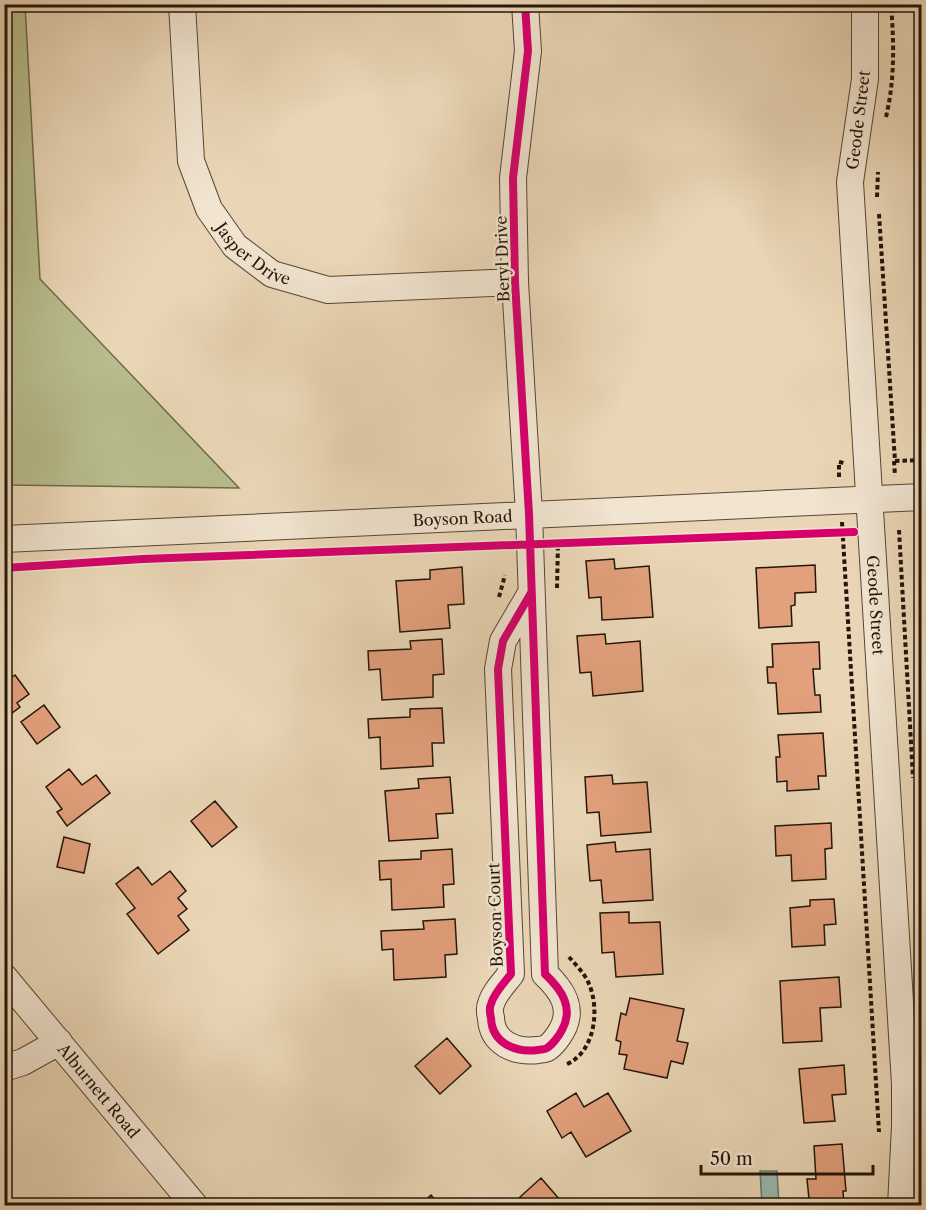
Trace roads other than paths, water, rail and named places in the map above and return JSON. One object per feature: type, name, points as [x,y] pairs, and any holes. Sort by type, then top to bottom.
[{"type":"street","name":"Jasper Drive","points":[[182,4],[191,161],[209,209],[235,246],[272,274],[328,291],[515,282]]},
{"type":"street","name":"Beryl Drive","points":[[525,4],[528,51],[513,178],[515,282],[529,514],[531,593]]},
{"type":"street","name":"Geode Street","points":[[865,4],[865,79],[850,182],[904,1072],[913,1126],[901,1206]]},
{"type":"street","name":"Boyson Road","points":[[4,538],[921,497]]},
{"type":"street","name":"Boyson Court","points":[[531,593],[545,974],[558,986],[567,1003],[566,1021],[559,1035],[547,1048],[530,1051],[511,1048],[498,1039],[491,1024],[490,1006],[499,989],[511,974],[498,669],[503,641],[531,593]]},
{"type":"street","name":"Alburnett Road","points":[[4,977],[195,1206]]},
{"type":"street","points":[[4,1068],[23,1062],[59,1042]]},
{"type":"water","points":[[760,1171],[777,1171],[779,1205],[762,1205]]}]
